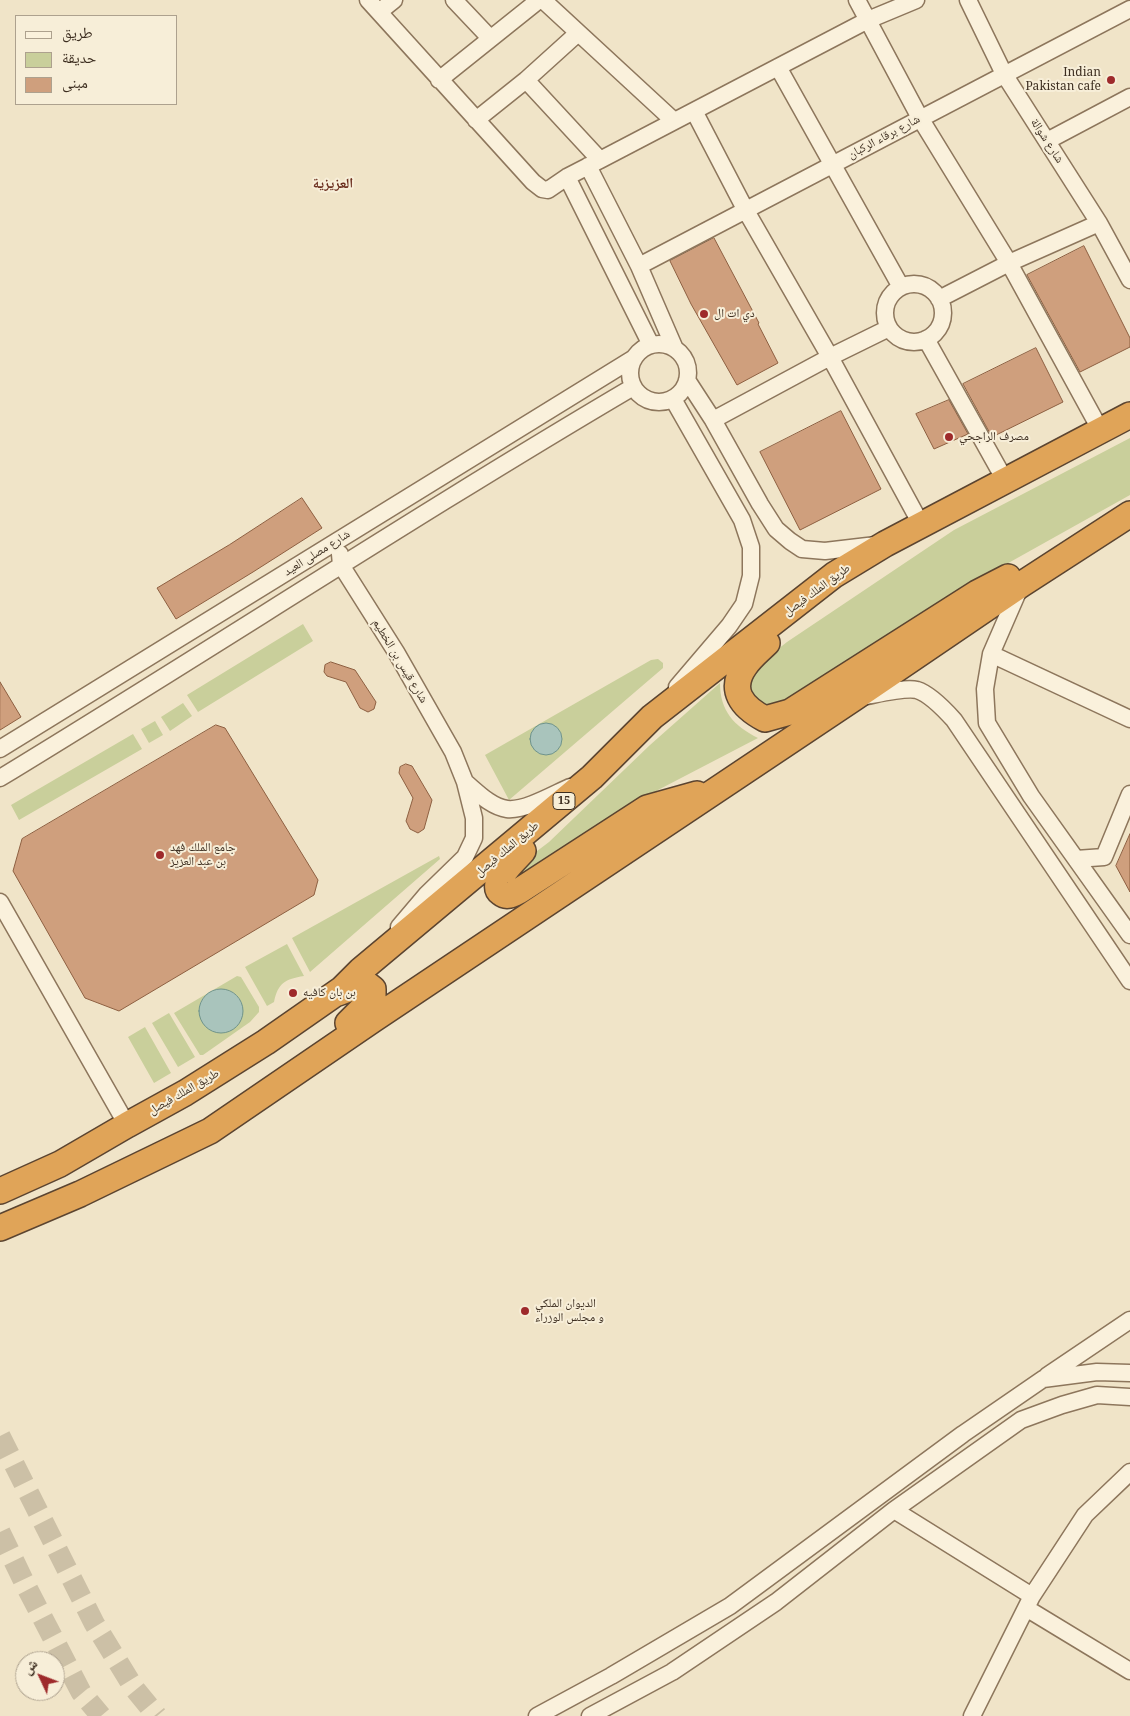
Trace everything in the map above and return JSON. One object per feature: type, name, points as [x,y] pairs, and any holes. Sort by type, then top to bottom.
[{"type":"highway","name":"طريق الملك فيصل","points":[[0,1191],[60,1164],[185,1093],[266,1042],[342,989],[361,970],[592,777],[652,717],[834,575],[885,544],[1006,482],[1130,415]]},
{"type":"highway","points":[[834,575],[745,666],[737,682],[739,698],[752,712],[765,719],[790,712],[978,593],[1129,514]]},
{"type":"highway","points":[[0,1228],[80,1194],[210,1131],[1022,584],[1129,514]]},
{"type":"highway","points":[[572,794],[499,880],[498,891],[502,895],[509,896],[519,891],[647,808],[721,787]]},
{"type":"highway","points":[[293,1074],[327,1046],[373,998],[374,993],[373,989],[368,985],[356,986],[330,997]]},
{"type":"street","points":[[394,0],[374,6],[533,182],[548,190],[567,177],[868,20],[916,0]]},
{"type":"street","points":[[454,0],[490,38]]},
{"type":"street","points":[[439,80],[490,38],[541,0],[674,121]]},
{"type":"street","points":[[857,0],[920,118],[1009,264],[1101,431]]},
{"type":"street","name":"شارع شوالة","points":[[968,0],[1004,74],[1099,223],[1130,280]]},
{"type":"street","name":"شارع برقاء الركبان","points":[[639,266],[1130,9]]},
{"type":"street","points":[[476,120],[526,80],[578,33]]},
{"type":"street","points":[[778,67],[901,287]]},
{"type":"street","points":[[526,80],[594,163],[675,349]]},
{"type":"street","points":[[1047,141],[1130,96]]},
{"type":"street","points":[[694,111],[745,209],[830,357],[922,526]]},
{"type":"street","points":[[567,177],[651,345]]},
{"type":"street","points":[[939,299],[1009,264],[1099,223]]},
{"type":"street","points":[[910,284],[920,284],[929,288],[939,299],[943,310],[942,319],[939,327],[926,339],[910,342],[901,340],[889,328],[885,319],[887,300],[893,292],[901,287],[910,284]]},
{"type":"street","points":[[713,420],[830,357],[889,328]]},
{"type":"street","points":[[926,339],[1006,482]]},
{"type":"street","points":[[688,380],[680,394],[673,399],[655,403],[646,400],[638,394],[633,387],[630,373],[634,358],[644,348],[651,345],[668,345],[681,355],[686,362],[688,380],[713,420],[760,504],[776,529],[790,542],[802,549],[825,551],[885,544]]},
{"type":"street","name":"شارع مصلى العيد","points":[[0,749],[634,358]]},
{"type":"street","name":"شارع مصلى العيد","points":[[0,778],[149,687],[341,565],[633,387]]},
{"type":"street","points":[[652,717],[729,626],[744,604],[751,576],[751,547],[742,520],[673,399]]},
{"type":"street","name":"شارع قيس بن الخطيم","points":[[339,540],[341,565],[396,652],[454,752],[465,782],[474,818],[474,838],[464,857],[427,894],[361,970]]},
{"type":"street","points":[[1022,584],[991,654],[985,689],[987,722],[1032,796],[1130,935]]},
{"type":"street","points":[[991,654],[1130,719]]},
{"type":"street","points":[[854,698],[895,691],[917,690],[937,702],[954,720],[1130,981]]},
{"type":"street","points":[[465,782],[495,805],[508,809],[522,808],[592,777]]},
{"type":"street","points":[[1076,860],[1104,857],[1130,794]]},
{"type":"street","points":[[0,902],[127,1125]]},
{"type":"street","points":[[537,1716],[611,1676],[730,1606],[963,1434],[1130,1320]]},
{"type":"street","points":[[1043,1379],[1097,1372],[1130,1373]]},
{"type":"street","points":[[590,1716],[672,1672],[776,1602],[894,1510],[1021,1420],[1097,1395],[1130,1397]]},
{"type":"street","points":[[972,1716],[1029,1602],[1085,1514],[1129,1474]]},
{"type":"street","points":[[894,1510],[1029,1602],[1128,1666]]},
{"type":"green space","points":[[1130,438],[1130,495],[1003,566],[778,709],[758,706],[748,694],[751,676],[763,661],[787,642],[954,530]]},
{"type":"green space","points":[[303,624],[313,641],[198,712],[187,695]]},
{"type":"green space","points":[[658,659],[663,663],[663,668],[509,800],[485,755],[651,660]],"holes":[[[544,723],[553,725],[562,736],[558,749],[546,755],[537,752],[531,738],[535,728]]]},
{"type":"green space","points":[[720,683],[723,702],[730,716],[735,723],[758,738],[658,790],[568,852],[517,880],[514,877],[516,867],[549,842],[650,745]]},
{"type":"green space","points":[[183,703],[192,716],[170,731],[161,717]]},
{"type":"green space","points":[[155,721],[163,735],[149,743],[141,729]]},
{"type":"green space","points":[[133,734],[142,749],[19,820],[11,805]]},
{"type":"green space","points":[[439,856],[440,859],[310,972],[292,938]]},
{"type":"green space","points":[[287,944],[304,976],[283,983],[278,990],[274,1002],[267,1006],[245,967]]},
{"type":"green space","points":[[237,976],[241,977],[259,1007],[259,1012],[250,1022],[203,1055],[200,1055],[174,1013]],"holes":[[[217,989],[230,991],[236,995],[242,1006],[240,1018],[226,1032],[212,1030],[201,1017],[199,1009],[201,1002],[207,995]]]},
{"type":"green space","points":[[169,1013],[195,1057],[178,1067],[152,1023]]},
{"type":"green space","points":[[145,1027],[171,1073],[154,1083],[128,1037]]},
{"type":"water","points":[[546,723],[552,724],[557,728],[561,733],[561,745],[557,750],[552,754],[546,755],[540,754],[535,750],[531,745],[530,739],[531,733],[535,728],[540,724]]},
{"type":"water","points":[[221,989],[233,993],[239,999],[243,1011],[239,1023],[233,1029],[221,1033],[209,1029],[203,1023],[199,1011],[203,999],[209,993]]},
{"type":"building","points":[[714,238],[778,363],[737,385],[691,304],[670,261]]},
{"type":"building","points":[[1084,246],[1130,338],[1130,347],[1080,372],[1027,275]]},
{"type":"building","points":[[1036,348],[1063,402],[992,437],[963,384]]},
{"type":"building","points":[[949,400],[968,434],[934,449],[916,414]]},
{"type":"building","points":[[841,411],[881,489],[800,530],[760,452]]},
{"type":"building","points":[[302,498],[322,528],[176,619],[157,588]]},
{"type":"building","points":[[331,662],[355,670],[376,702],[374,709],[368,712],[360,708],[346,682],[327,676],[324,672],[325,665]]},
{"type":"building","points":[[0,682],[21,717],[0,730]]},
{"type":"building","name":"جامع الملك فهد بن عبد العزيز","points":[[216,725],[225,728],[318,880],[314,895],[119,1011],[85,998],[13,871],[22,839]]},
{"type":"building","points":[[406,764],[412,766],[432,800],[424,829],[418,833],[410,829],[406,821],[413,798],[399,773],[400,767]]},
{"type":"building","points":[[1130,834],[1130,892],[1116,866]]},
{"type":"tunnel","points":[[0,1436],[94,1623],[134,1688],[157,1716]]},
{"type":"tunnel","points":[[0,1532],[81,1692],[101,1716]]},
{"type":"place","name":"Indian Pakistan cafe","points":[[1111,80]]},
{"type":"place","name":"دي ات ال","points":[[704,314]]},
{"type":"place","name":"مصرف الراجحي","points":[[949,437]]},
{"type":"place","name":"جامع الملك فهد بن عبد العزيز","points":[[160,855]]},
{"type":"place","name":"بن بان كافيه","points":[[293,993]]},
{"type":"place","name":"الديوان الملكي و مجلس الوزراء","points":[[525,1311]]},
{"type":"district","name":"العزيزية","points":[[333,184]]}]
